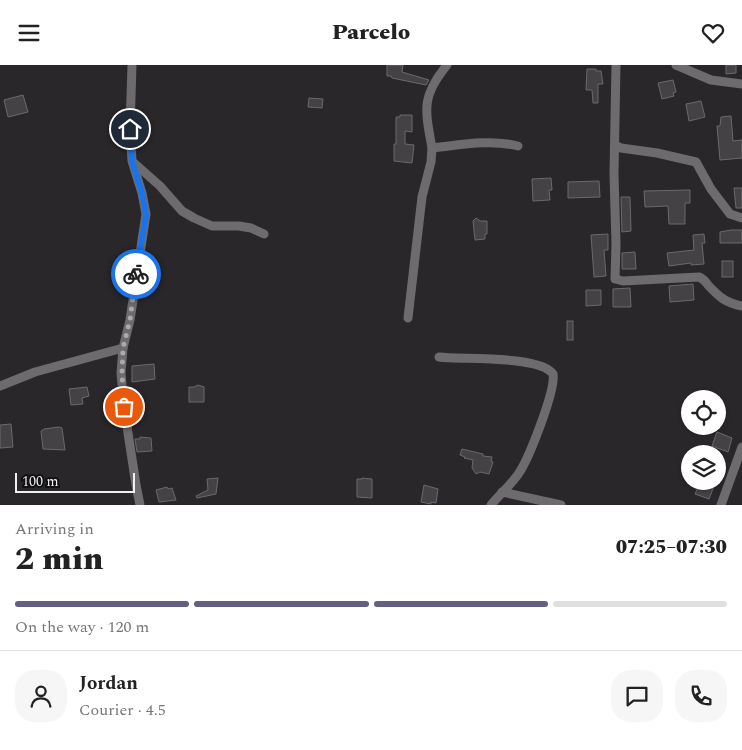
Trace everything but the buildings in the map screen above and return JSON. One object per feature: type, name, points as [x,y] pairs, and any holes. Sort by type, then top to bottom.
[{"type":"street","points":[[132,65],[130,129],[132,161],[142,193],[146,215],[130,320],[123,348],[122,373],[124,407],[140,505]]},
{"type":"street","points":[[408,318],[422,197],[431,162],[432,148],[426,121],[427,96],[438,76],[447,65]]},
{"type":"street","points":[[616,65],[615,279],[623,281],[699,277],[704,279],[722,299],[742,306]]},
{"type":"street","points":[[676,65],[711,80],[742,84]]},
{"type":"street","points":[[432,148],[492,143],[506,143],[518,146]]},
{"type":"street","points":[[615,145],[621,148],[657,153],[696,162],[711,189],[730,214],[742,218]]},
{"type":"street","points":[[132,161],[166,192],[182,211],[194,219],[212,226],[250,228],[264,235]]},
{"type":"street","points":[[0,386],[35,372],[123,348]]},
{"type":"street","points":[[439,357],[516,361],[547,369],[553,374],[554,382],[521,471],[490,505]]},
{"type":"street","points":[[720,505],[741,452]]},
{"type":"street","points":[[502,492],[561,505]]},
{"type":"way so far","points":[[124,407],[123,348],[130,320],[136,274]]},
{"type":"route","points":[[130,129],[132,161],[142,193],[146,215],[136,274]]}]
